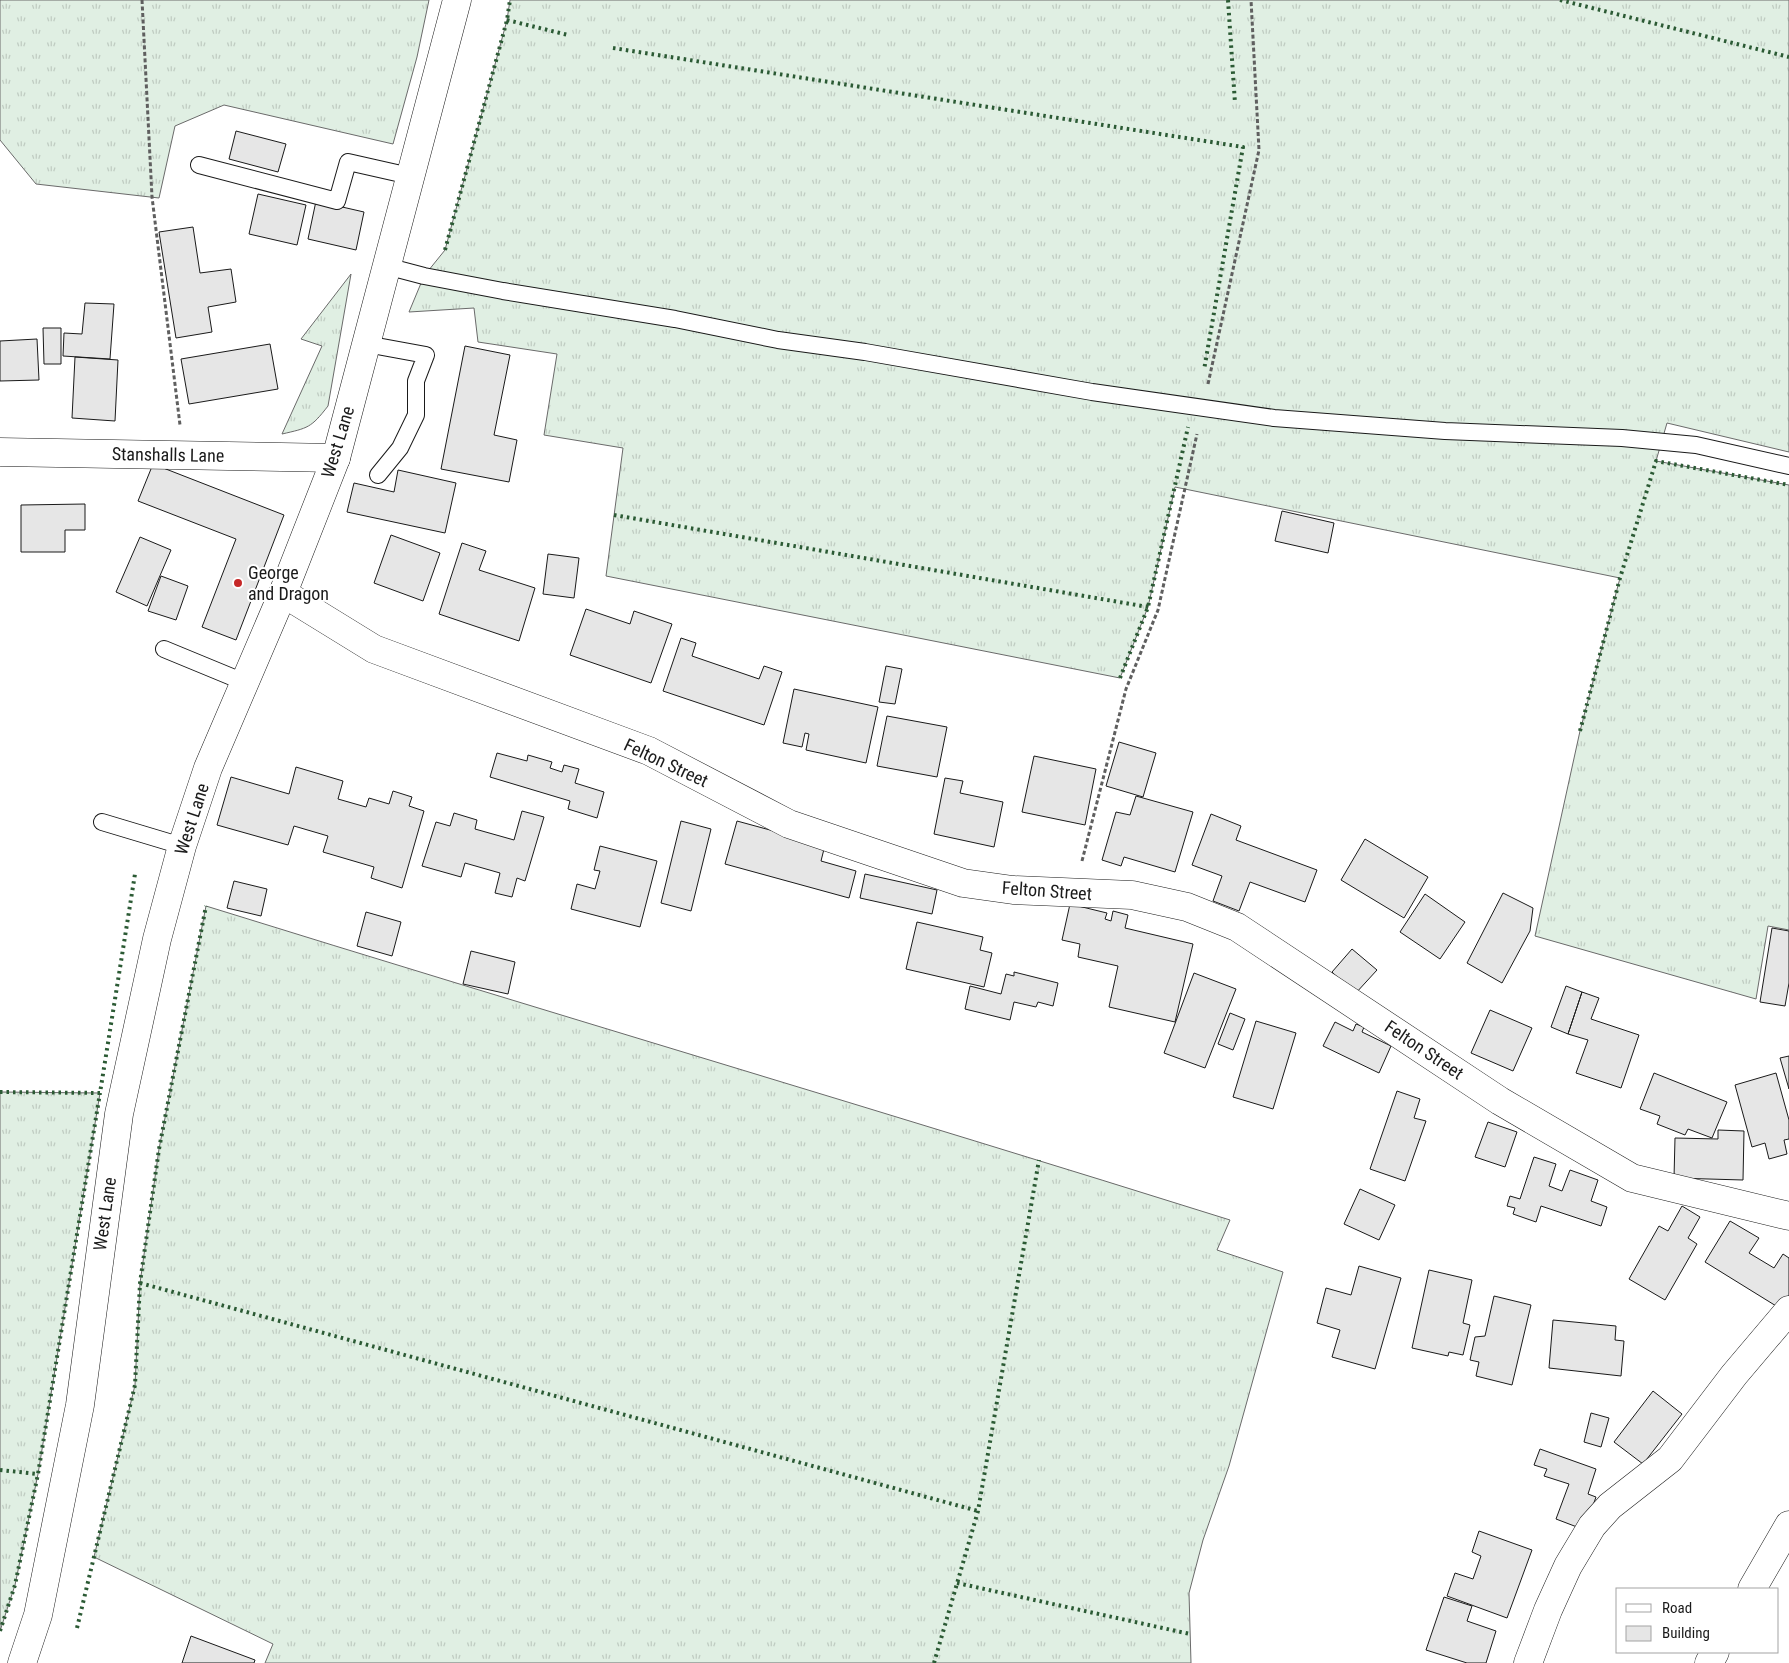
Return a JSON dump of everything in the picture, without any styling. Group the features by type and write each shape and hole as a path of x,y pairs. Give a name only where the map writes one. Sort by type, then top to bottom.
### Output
{"street":[{"name":"West Lane","path":"22,1663 38,1615 80,1406 119,1114 157,939 182,846 208,768 283,593 336,458 457,0"},
{"name":"Stanshalls Lane","path":"0,452 336,458"},
{"name":"Felton Street","path":"283,593 374,648 649,751 789,824 963,883 1013,890 1132,895 1187,907 1237,927 1500,1101 1632,1178 1786,1220"},
{"path":"1528,1663 1548,1610 1568,1566 1592,1526 1610,1506 1670,1459 1734,1375 1789,1310"},
{"path":"1753,1588 1789,1526"}],"lane":[{"path":"199,165 337,201 348,162 410,176"},
{"path":"386,266 424,276 503,291 666,318 778,340 865,352 1092,392 1274,418 1444,431 1622,438 1687,444 1789,466"},
{"path":"366,344 426,355 416,381 416,415 400,448 378,475"},
{"path":"164,649 244,682"},
{"path":"102,822 182,846"}],"path":[{"path":"142,0 152,197 184,456"},
{"path":"1074,893 1126,689 1158,610 1259,150 1251,0"}],"green space":[{"path":"0,0 429,0 417,57 393,144 224,105 175,126 159,198 36,184 0,140"},
{"path":"510,0 1789,0 1789,452 1667,423 1656,461 1789,485 1789,930 1768,926 1756,999 1535,936 1580,731 1620,578 1175,487 1148,607 1120,678 606,576 623,448 544,435 557,354 478,342 474,308 409,312 424,276 445,250 507,20"},
{"path":"351,274 328,406 313,423 298,430 282,434 322,346 301,339"},
{"path":"206,906 1230,1220 1217,1250 1283,1272 1229,1466 1203,1540 1189,1593 1191,1663 265,1663 273,1644 94,1557 135,1385 140,1283 159,1149"},
{"path":"0,1092 100,1093 38,1474 15,1585 0,1631"}],"building":[{"path":"236,131 286,144 278,172 229,159"},
{"path":"258,194 306,205 297,245 249,234"},
{"path":"316,201 364,212 356,250 308,239"},
{"path":"193,227 200,273 231,269 236,302 208,307 212,332 176,338 159,232"},
{"path":"85,303 114,304 110,359 63,356 64,333 82,334"},
{"path":"43,328 61,328 61,364 44,364"},
{"path":"37,339 39,380 0,381 0,341"},
{"path":"270,344 278,389 189,404 181,359"},
{"path":"465,346 510,355 494,435 517,440 509,482 441,469"},
{"path":"75,357 118,360 115,421 72,418"},
{"name":"George and Dragon","path":"153,464 284,515 236,640 202,627 236,539 138,501"},
{"path":"398,470 456,483 445,533 347,512 354,483 394,492"},
{"path":"85,504 85,530 65,530 65,552 21,552 21,505"},
{"path":"1282,511 1334,523 1328,553 1275,541"},
{"path":"391,535 440,553 423,601 374,583"},
{"path":"140,537 171,550 147,606 116,592"},
{"path":"462,543 486,551 479,570 535,588 519,641 439,614"},
{"path":"548,554 579,558 574,598 543,594"},
{"path":"161,576 188,586 176,620 148,611"},
{"path":"586,609 630,624 634,611 672,624 651,683 570,655"},
{"path":"681,638 696,643 692,656 759,679 764,666 782,672 764,725 663,691"},
{"path":"886,666 902,669 895,704 879,702"},
{"path":"794,689 878,707 866,763 806,750 809,734 805,733 802,747 783,743"},
{"path":"887,716 947,727 937,777 877,766"},
{"path":"1119,742 1156,753 1143,797 1106,786"},
{"path":"497,753 527,761 528,755 552,762 550,768 562,772 564,765 579,769 575,783 604,792 597,818 568,809 570,801 490,777"},
{"path":"1034,756 1096,769 1085,825 1022,812"},
{"path":"296,767 343,781 338,799 366,807 369,798 389,804 393,791 412,797 409,806 424,811 402,888 371,878 374,867 323,852 328,836 294,826 288,845 217,825 231,777 289,794"},
{"path":"945,778 963,781 960,793 1003,802 994,847 934,834"},
{"path":"1136,796 1193,812 1175,872 1124,857 1121,866 1102,860 1116,812 1130,815"},
{"path":"522,811 544,817 525,881 517,878 512,897 495,893 500,873 465,863 461,877 422,866 436,822 450,826 454,813 477,820 475,829 514,840"},
{"path":"1211,814 1241,826 1236,840 1317,870 1305,902 1250,882 1239,911 1213,901 1222,876 1192,865"},
{"path":"681,821 711,829 691,911 661,903"},
{"path":"737,821 825,845 821,861 856,871 849,898 725,864"},
{"path":"1365,839 1428,877 1404,918 1341,880"},
{"path":"600,846 657,861 640,927 571,909 577,884 595,889 600,871 594,870"},
{"path":"865,874 937,890 932,914 860,898"},
{"path":"234,881 267,889 261,916 227,908"},
{"path":"1503,893 1533,908 1530,931 1502,983 1467,963"},
{"path":"1425,894 1465,922 1440,959 1400,932"},
{"path":"1070,904 1107,913 1105,919 1111,921 1113,911 1128,915 1125,928 1193,944 1175,1022 1109,1007 1118,966 1078,957 1080,944 1062,940"},
{"path":"366,912 401,922 392,956 357,946"},
{"path":"917,922 983,937 980,950 992,953 984,987 906,969"},
{"path":"1772,928 1789,931 1789,983 1785,1006 1760,1002"},
{"path":"1352,949 1377,970 1355,994 1332,972"},
{"path":"471,951 515,962 508,994 463,984"},
{"path":"1014,972 1058,983 1053,1006 1038,1002 1036,1007 1014,1002 1010,1020 965,1009 970,986 1001,994 1006,974 1014,976"},
{"path":"1194,973 1236,989 1205,1068 1164,1053"},
{"path":"1566,986 1582,992 1568,1034 1551,1027"},
{"path":"1582,992 1599,998 1591,1019 1639,1035 1621,1088 1576,1073 1588,1040 1568,1034"},
{"path":"1490,1010 1532,1028 1513,1071 1471,1053"},
{"path":"1230,1013 1245,1019 1233,1050 1218,1044"},
{"path":"1256,1021 1296,1033 1273,1109 1233,1097"},
{"path":"1335,1022 1353,1031 1356,1024 1364,1027 1362,1032 1391,1046 1379,1073 1323,1046"},
{"path":"1789,1056 1789,1089 1780,1058"},
{"path":"1654,1073 1727,1102 1712,1138 1688,1129 1685,1135 1657,1124 1660,1116 1640,1109"},
{"path":"1776,1073 1789,1120 1789,1139 1784,1140 1787,1154 1769,1159 1765,1143 1752,1147 1735,1085"},
{"path":"1397,1091 1420,1099 1414,1118 1426,1121 1405,1181 1370,1169"},
{"path":"1488,1122 1517,1132 1505,1167 1475,1157"},
{"path":"1718,1130 1744,1131 1743,1180 1674,1178 1675,1138 1718,1139"},
{"path":"1534,1157 1556,1164 1549,1186 1562,1191 1570,1170 1598,1180 1591,1201 1607,1207 1601,1226 1541,1206 1536,1222 1513,1214 1515,1208 1507,1206 1510,1196 1520,1199"},
{"path":"1360,1189 1395,1205 1379,1240 1344,1224"},
{"path":"1682,1206 1700,1217 1688,1238 1697,1244 1665,1300 1629,1279 1659,1226 1668,1231"},
{"path":"1730,1221 1759,1238 1749,1253 1774,1268 1783,1254 1789,1258 1789,1297 1781,1309 1705,1262"},
{"path":"1359,1266 1401,1278 1375,1369 1332,1357 1340,1330 1317,1323 1326,1288 1351,1295"},
{"path":"1429,1270 1472,1280 1463,1323 1470,1325 1463,1355 1449,1352 1448,1356 1412,1348"},
{"path":"1494,1296 1531,1305 1512,1385 1476,1376 1479,1362 1470,1360 1475,1337 1485,1336"},
{"path":"1553,1320 1616,1326 1615,1340 1624,1341 1621,1376 1549,1368"},
{"path":"1653,1391 1682,1414 1643,1464 1614,1442"},
{"path":"1591,1413 1609,1418 1601,1447 1584,1442"},
{"path":"1540,1449 1596,1469 1588,1494 1596,1497 1587,1522 1580,1519 1577,1527 1556,1519 1569,1484 1544,1476 1547,1469 1534,1465"},
{"path":"1479,1531 1532,1550 1507,1618 1447,1596 1455,1573 1473,1579 1481,1556 1472,1552"},
{"path":"1444,1597 1472,1606 1467,1621 1496,1631 1486,1663 1467,1663 1426,1650"},
{"path":"191,1636 255,1660 254,1663 182,1663"}],"hedge":[{"path":"445,250 507,20 510,0"},
{"path":"1228,0 1235,103"},
{"path":"1560,0 1789,57"},
{"path":"507,20 568,35"},
{"path":"613,48 1243,147 1204,370"},
{"path":"1120,678 1148,607 1188,427"},
{"path":"1580,731 1620,578 1656,461 1789,485"},
{"path":"614,515 1148,607"},
{"path":"0,1092 100,1093 135,874"},
{"path":"77,1628 135,1385 140,1283 159,1149 206,906"},
{"path":"0,1631 15,1585 38,1474 100,1093"},
{"path":"934,1663 978,1511 1039,1160"},
{"path":"140,1283 978,1511"},
{"path":"0,1470 38,1474"},
{"path":"957,1583 1190,1634"}],"place":[{"name":"George and Dragon","path":"238,583"}]}
